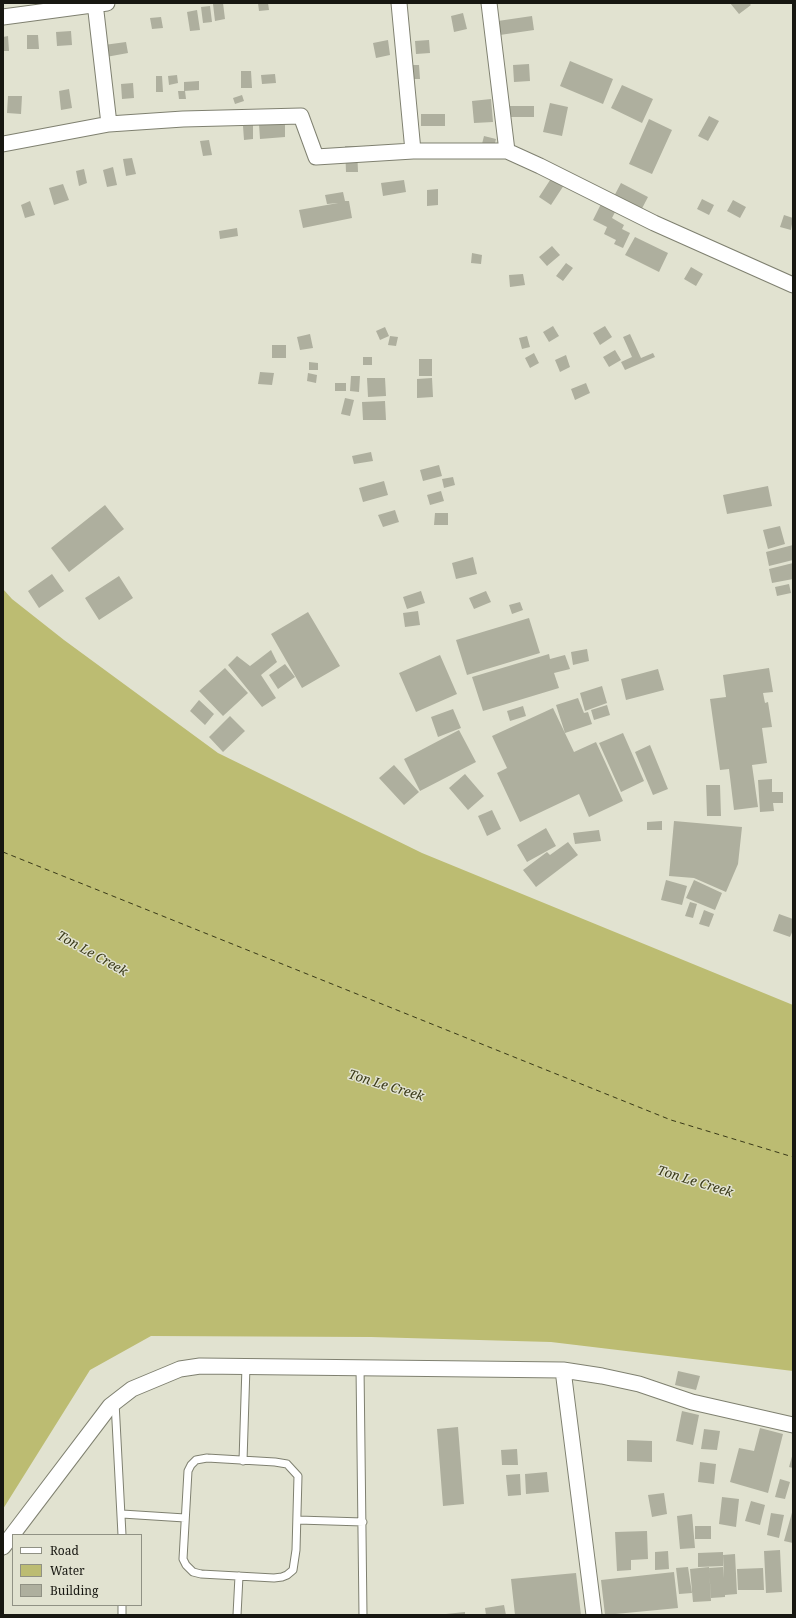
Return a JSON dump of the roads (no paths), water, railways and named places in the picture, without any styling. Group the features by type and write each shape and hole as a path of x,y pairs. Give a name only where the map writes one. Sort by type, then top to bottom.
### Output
{"street":[{"path":"3,17 99,3 109,124"},
{"path":"399,3 413,151"},
{"path":"488,3 507,151"},
{"path":"3,144 109,124 183,119 301,116 316,157 413,151 507,151 654,223 793,285"},
{"path":"13,1534 110,1406 132,1389 180,1369 200,1366 563,1370 639,1384 692,1402 793,1425"},
{"path":"563,1370 594,1615"},
{"path":"3,1547 12,1535"}],"lane":[{"path":"243,1461 246,1366"},
{"path":"360,1367 363,1615"},
{"path":"115,1402 122,1534"},
{"path":"207,1458 275,1462 287,1464 298,1476 296,1550 292,1570 282,1577 201,1574 192,1572 183,1559 185,1518 188,1471 196,1460 207,1458"},
{"path":"122,1514 185,1518"},
{"path":"298,1520 363,1522"},
{"path":"237,1615 239,1576"}],"water":[{"name":"Ton Le Creek","path":"3,589 12,599 64,640 218,753 422,853 793,1005 793,1371 551,1342 371,1337 151,1336 90,1370 3,1509"}]}
